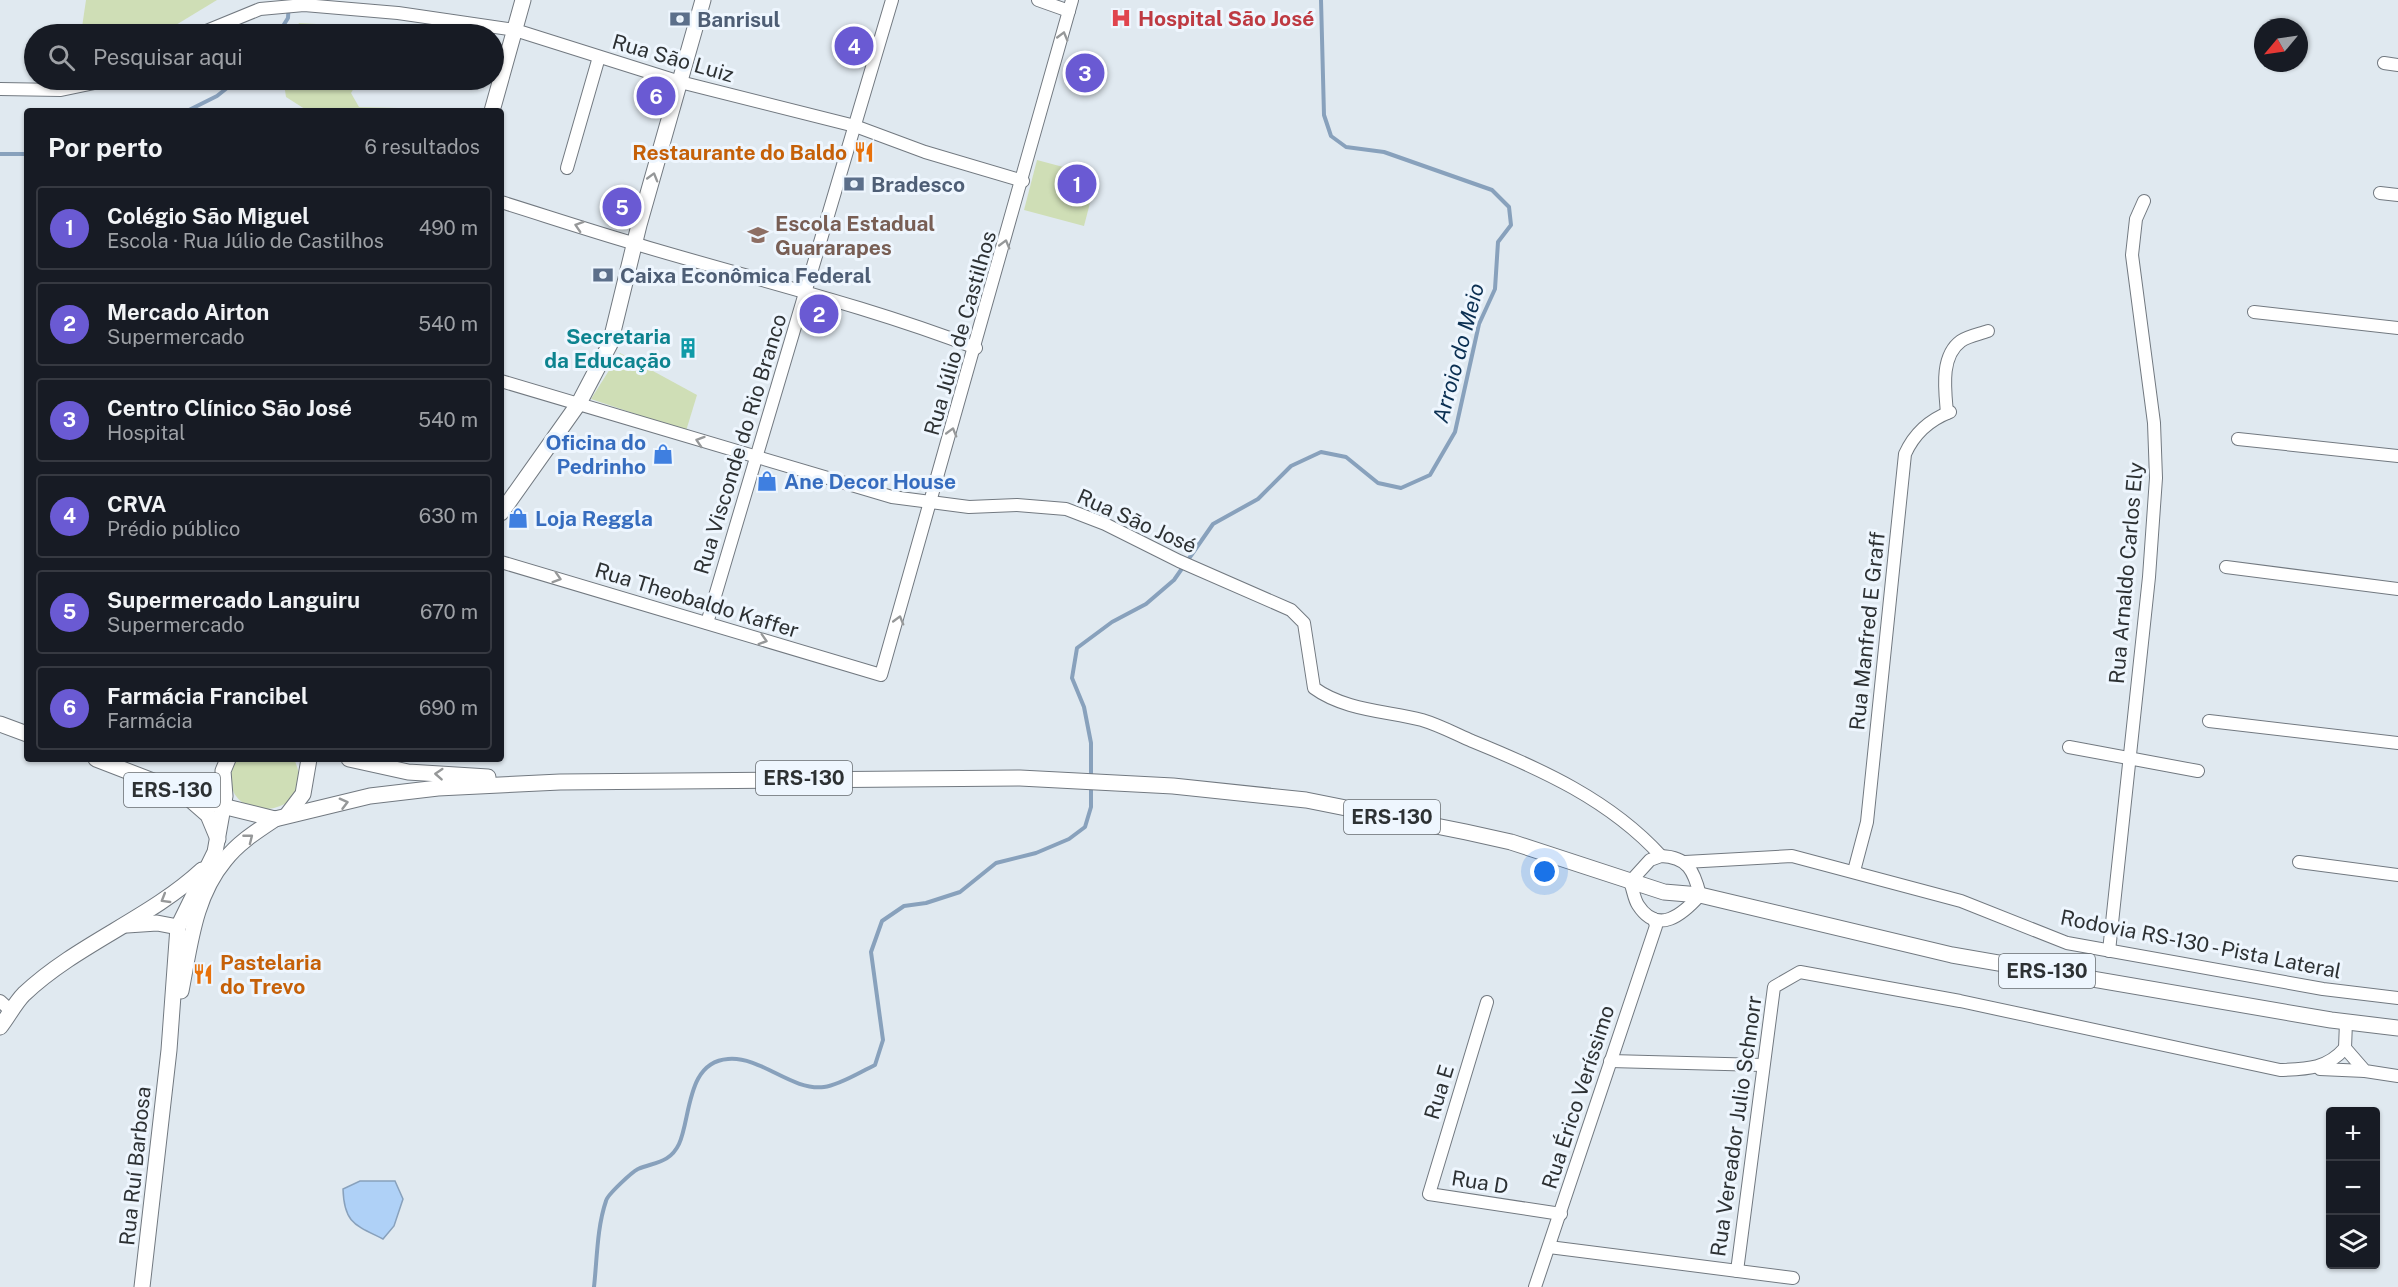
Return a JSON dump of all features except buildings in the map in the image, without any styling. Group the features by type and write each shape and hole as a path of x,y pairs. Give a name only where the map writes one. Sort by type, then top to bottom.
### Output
{"main road":[{"path":"504,67 523,0"},
{"path":"504,509 579,403 610,344 634,244 703,0"},
{"path":"493,108 498,90"},
{"path":"0,716 24,723"},
{"path":"0,724 24,733"},
{"name":"ERS-130","path":"103,762 176,792 197,796 222,807 250,814 281,817 370,796 438,788 560,782 1049,778 1146,784 1306,800 1511,842 1664,892 1700,895 1952,955 2346,1022 2398,1028"},
{"path":"301,762 306,784"},
{"path":"0,1027 6,1006 119,927 212,871 246,840 281,817 303,794 309,762"},
{"name":"ERS-130","path":"365,762 408,772 560,782"},
{"name":"ERS-130","path":"222,807 225,796 226,765"},
{"name":"ERS-130","path":"226,765 239,801 250,814"},
{"path":"176,792 208,815 218,840"},
{"path":"119,927 140,922 178,927 188,920 212,871 222,807"},
{"name":"Rua Ruí Barbosa","path":"169,1050 191,931 212,871"},
{"name":"Rua Ruí Barbosa","path":"142,1287 169,1050 178,927"}],"street":[{"name":"Rua Visconde do Rio Branco","path":"707,623 892,0"},
{"path":"1038,0 1071,5"},
{"name":"Rua São Luiz","path":"223,24 260,9 304,5 470,24"},
{"name":"Rua Júlio de Castilhos","path":"881,675 976,348 1071,5"},
{"name":"Rua São Luiz","path":"504,29 680,82 855,126 925,152 1023,181"},
{"path":"567,168 599,57"},
{"path":"2384,63 2398,65"},
{"path":"0,89 24,89"},
{"path":"2380,193 2398,195"},
{"name":"Rua Arnaldo Carlos Ely","path":"2109,951 2128,759 2150,577 2156,478 2154,423 2132,255 2136,219 2144,201"},
{"path":"504,203 634,244 806,292 934,332 976,348"},
{"path":"2254,312 2398,328"},
{"name":"Rua Manfred E Graff","path":"1854,871 1867,822 1905,454 1927,424 1949,413 1945,379 1953,350 1962,340 1988,331"},
{"name":"Rua São José","path":"504,382 756,459 892,497 931,504 942,502 969,507 1017,505 1066,509 1105,524 1179,561 1291,610 1304,623 1314,688 1330,699 1424,721 1512,756 1568,784 1611,812 1639,832 1661,856"},
{"path":"2238,440 2398,456"},
{"name":"Rua Theobaldo Kaffer","path":"504,562 881,675"},
{"path":"2226,567 2398,589"},
{"path":"2209,722 2398,743"},
{"path":"2069,747 2198,771"},
{"name":"Rodovia RS-130 - Pista Lateral","path":"1661,856 1674,856 1685,862 1792,855 1960,900 2067,943 2323,988 2398,998"},
{"path":"1661,856 1650,860 1630,882 1638,906 1654,919 1670,920 1677,917 1684,913 1700,895 1693,871 1685,862"},
{"path":"2299,862 2398,875"},
{"name":"Rua Érico Veríssimo","path":"1535,1287 1656,926 1654,919"},
{"name":"Rua Vereador Julio Schnorr","path":"1737,1271 1774,987 1800,972 1960,1001 2280,1070 2316,1068"},
{"name":"Rua E","path":"1429,1194 1487,1002"},
{"path":"2316,1068 2335,1060 2345,1048 2346,1022"},
{"path":"2345,1048 2366,1071"},
{"path":"1610,1061 1763,1065"},
{"path":"2316,1068 2366,1071 2398,1076"},
{"name":"Rua D","path":"1429,1194 1561,1214"},
{"path":"1549,1247 1793,1278"}],"green space":[{"path":"86,0 217,0 177,24 82,24"},
{"path":"285,90 353,90 351,93 359,107 399,108 303,108 286,97"},
{"path":"1037,160 1097,176 1084,226 1024,210"},
{"path":"620,353 697,395 686,431 591,399"},
{"path":"234,762 295,762 299,780 294,796 282,805 266,809 250,806 237,797 231,781"}],"water":[{"path":"360,1181 395,1181 403,1199 394,1226 383,1239 353,1222 346,1209 343,1189"}],"waterway":[{"path":"284,24 288,18 289,0"},
{"name":"Arroio do Meio","path":"1091,777 1091,743 1084,707 1072,678 1077,648 1112,622 1146,604 1174,580 1213,524 1258,499 1291,466 1321,452 1346,457 1378,483 1401,488 1430,475 1455,432 1479,324 1495,289 1498,242 1511,225 1509,207 1492,190 1384,152 1346,147 1331,136 1324,115 1321,0"},
{"path":"193,108 224,90"},
{"path":"0,154 24,154"},
{"name":"Arroio do Meio","path":"594,1287 599,1233 607,1198 635,1171 667,1158 675,1150 683,1133 692,1093 704,1070 714,1062 728,1059 740,1060 800,1084 824,1087 843,1081 875,1065 883,1040 871,952 882,921 904,906 926,903 960,892 996,863 1036,853 1069,839 1085,827 1091,807 1091,784"}],"place":[{"name":"Hospital São José","path":"1121,18"},
{"name":"Banrisul","path":"680,19"},
{"name":"CRVA","path":"854,46"},
{"name":"Centro Clínico São José","path":"1085,73"},
{"name":"Farmácia Francibel","path":"656,96"},
{"name":"Restaurante do Baldo","path":"864,152"},
{"name":"Bradesco","path":"854,184"},
{"name":"Colégio São Miguel","path":"1077,184"},
{"name":"Supermercado Languiru","path":"622,207"},
{"name":"Escola Estadual Guararapes","path":"758,235"},
{"name":"Caixa Econômica Federal","path":"603,275"},
{"name":"Mercado Airton","path":"819,314"},
{"name":"Secretaria da Educação","path":"688,348"},
{"name":"Oficina do Pedrinho","path":"663,454"},
{"name":"Ane Decor House","path":"767,481"},
{"name":"Loja Reggla","path":"518,518"},
{"name":"Pastelaria do Trevo","path":"203,974"}]}
